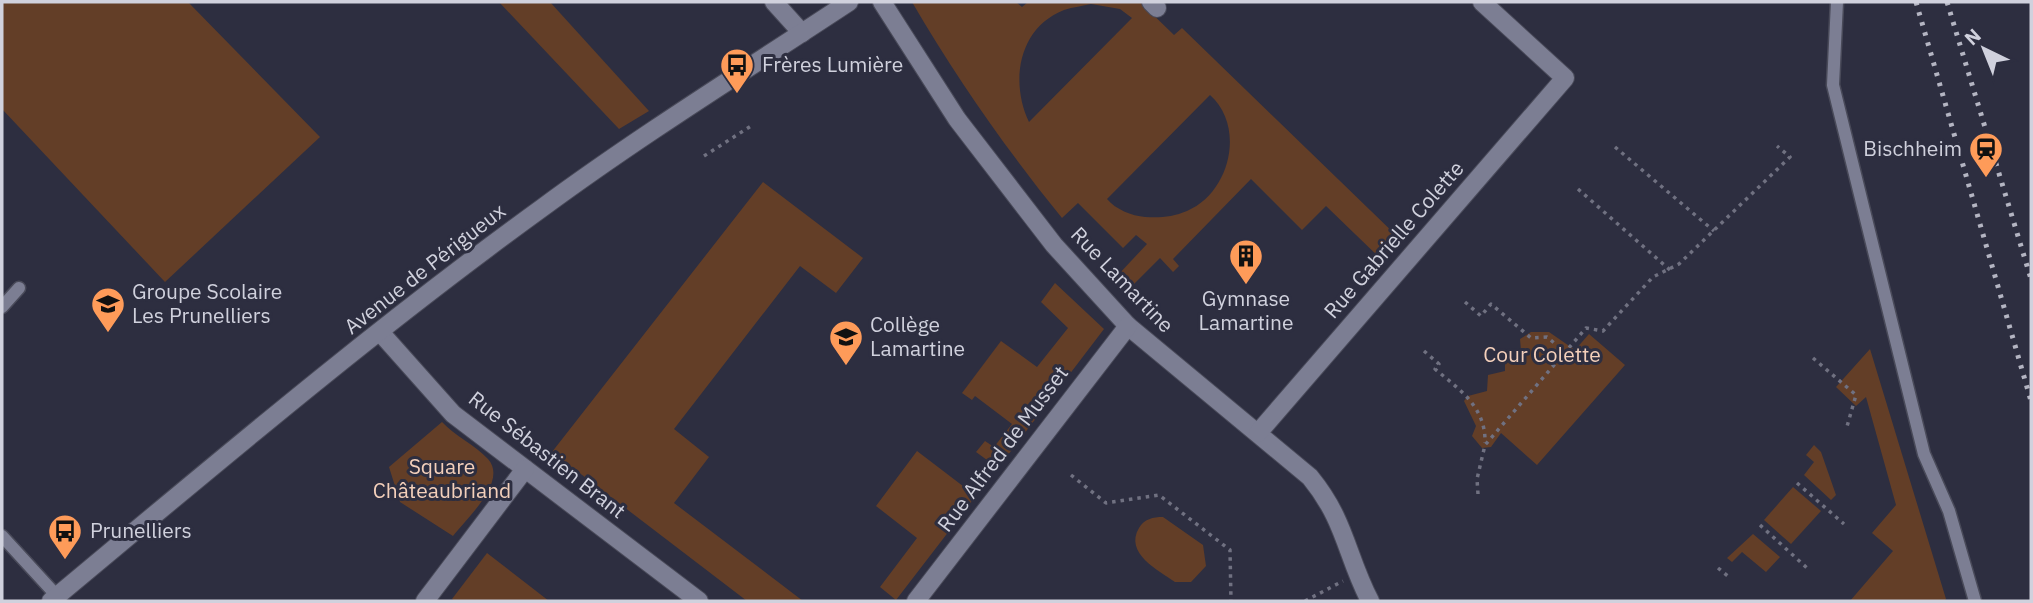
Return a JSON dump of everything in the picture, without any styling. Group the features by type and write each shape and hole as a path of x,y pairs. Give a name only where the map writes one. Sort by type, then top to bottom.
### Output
{"street":[{"path":"774,2 802,33"},
{"name":"Avenue de Périgueux","path":"54,598 380,332 601,165 849,2"},
{"name":"Rue Lamartine","path":"882,2 959,122 1055,245 1128,326 1310,477 1327,497 1340,521 1370,601"},
{"name":"Rue Gabrielle Colette","path":"1258,433 1565,78 1482,2"},
{"name":"Rue Alfred de Musset","path":"916,601 1128,326"},
{"name":"Rue Sébastien Brant","path":"380,332 453,414 699,601"},
{"path":"425,601 525,469"}],"lane":[{"path":"1837,2 1833,85 1924,454 1950,511 1975,601"},
{"path":"2,307 19,288"},
{"path":"2,536 54,598"}],"path":[{"path":"704,156 751,126"},
{"path":"1485,445 1586,328 1603,331 1653,277 1670,270 1790,158 1777,146"},
{"path":"1615,147 1714,231"},
{"path":"1578,189 1670,270"},
{"path":"1465,302 1481,316 1491,304 1531,338 1546,337 1565,352"},
{"path":"1424,351 1439,364 1435,369 1473,402 1486,426 1485,445 1476,479 1478,494"},
{"path":"1813,358 1856,395 1846,429"},
{"path":"1070,475 1106,503 1159,495 1210,534 1230,550 1231,601"},
{"path":"1797,483 1844,524"},
{"path":"1760,526 1807,568"},
{"path":"1718,568 1729,577"},
{"path":"1305,601 1359,574"}],"green space":[{"path":"2,2 188,2 320,137 165,282 2,109"},
{"path":"499,2 550,2 649,111 619,129"},
{"path":"912,2 1016,2 1022,7 1028,2 1140,2 1174,35 1182,28 1402,241 1384,262 1326,206 1302,230 1251,179 1173,259 1179,266 1173,272 1160,258 1130,288 1117,276 1147,244 1136,235 1123,248 1078,203 1062,218 983,113","holes":["1091,4 1120,9 1132,18 1029,122 1020,90 1022,58 1028,43 1036,29 1049,18 1064,10","1210,95 1221,108 1228,124 1230,141 1223,175 1214,190 1202,202 1187,211 1166,217 1135,215 1110,203 1107,199"]},
{"path":"763,182 863,258 836,293 800,266 674,429 709,457 674,503 803,601 747,601 552,452"},
{"path":"1055,283 1104,329 998,468 976,452 985,441 994,447 1012,424 975,396 972,400 962,393 1001,341 1037,367 1068,328 1041,302"},
{"name":"Cour Colette","path":"1531,332 1549,332 1575,350 1589,334 1625,365 1537,465 1501,433 1491,447 1482,448 1472,436 1476,426 1464,401 1468,396 1487,391 1488,375 1505,371 1505,355 1521,351 1520,339"},
{"path":"1870,349 1946,599 1944,601 1850,601 1893,551 1872,533 1896,505 1866,397 1856,406 1836,387"},
{"name":"Square Châteaubriand","path":"442,422 483,454 493,468 493,478 483,499 453,536 400,502 389,467"},
{"path":"1814,445 1821,452 1836,495 1831,500 1804,475 1814,462 1806,455"},
{"path":"917,451 976,496 896,600 880,587 917,538 876,506"},
{"path":"1793,487 1821,511 1791,544 1764,520"},
{"path":"1163,517 1203,545 1206,566 1191,582 1175,582 1139,553 1136,537 1143,522"},
{"path":"1753,534 1780,557 1766,572 1742,552 1732,562 1727,558"},
{"path":"487,553 549,601 452,599"}],"railway":[{"path":"1916,2 2031,401"},
{"path":"1947,2 2031,279"}],"place":[{"name":"Frères Lumière","path":"737,95"},
{"name":"Bischheim","path":"1986,179"},
{"name":"Gymnase Lamartine","path":"1246,286"},
{"name":"Groupe Scolaire Les Prunelliers","path":"108,334"},
{"name":"Collège Lamartine","path":"846,367"},
{"name":"Prunelliers","path":"65,561"}]}
